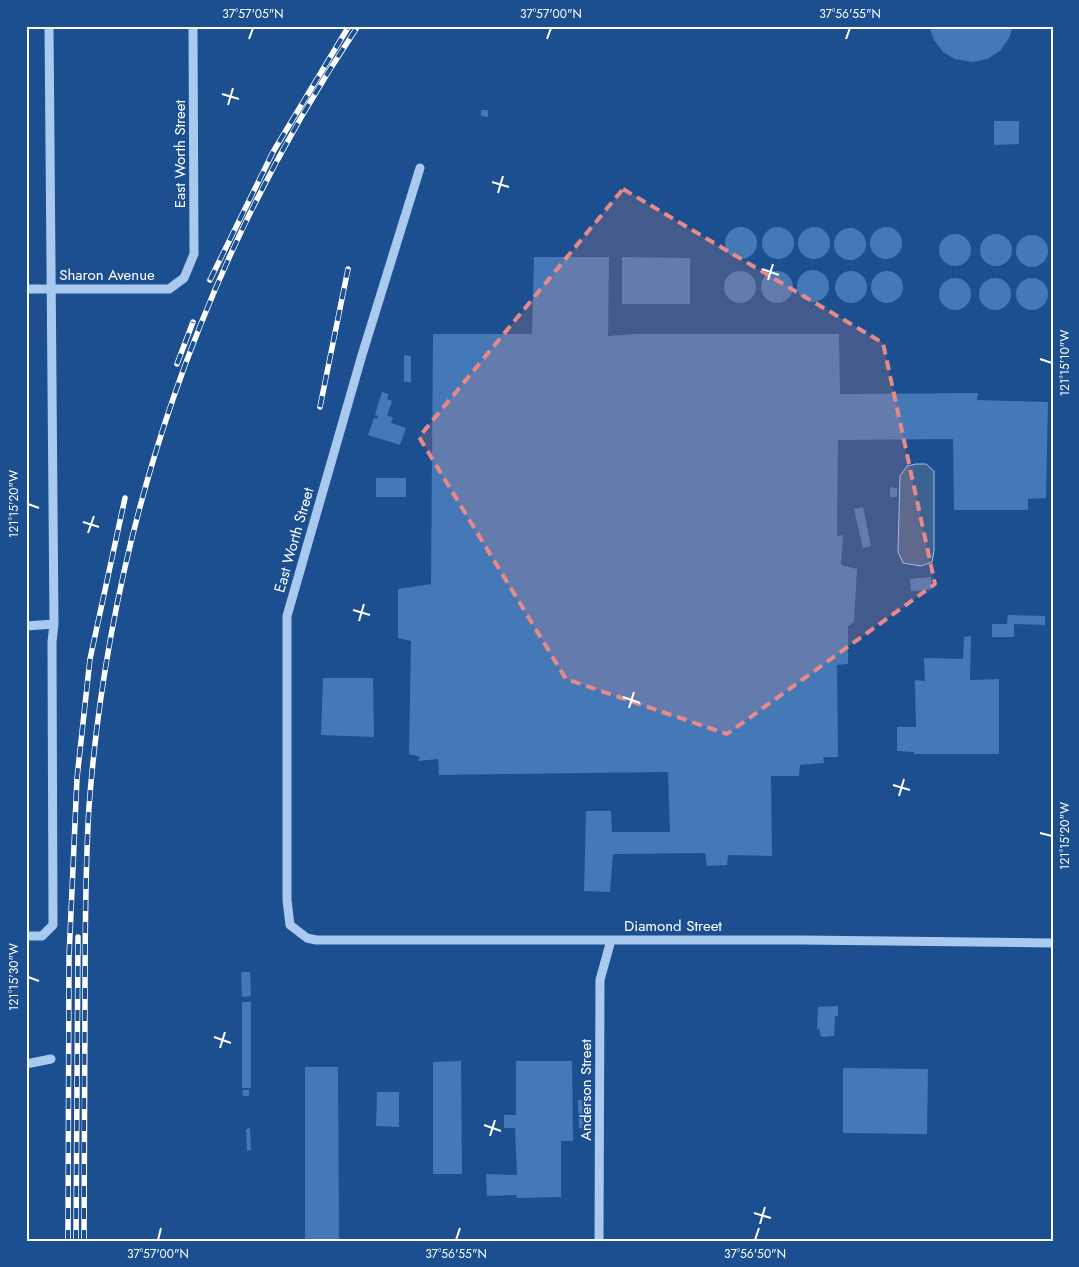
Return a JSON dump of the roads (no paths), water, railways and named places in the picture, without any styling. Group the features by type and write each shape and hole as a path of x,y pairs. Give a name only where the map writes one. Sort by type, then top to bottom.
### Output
{"street":[{"path":"26,936 42,936 53,925 52,642 54,624 49,26"},
{"name":"East Worth Street","path":"184,278 194,254 192,26"},
{"name":"East Worth Street","path":"296,931 290,925 287,900 287,616 420,168"},
{"name":"Sharon Avenue","path":"26,289 169,288 184,278"},
{"path":"26,626 54,624"},
{"name":"Diamond Street","path":"296,931 307,938 316,940 803,940 1053,943"},
{"name":"Anderson Street","path":"599,1241 600,980 611,940"},
{"path":"26,1064 51,1059"}],"water":[{"path":"926,464 934,471 934,551 932,562 921,566 903,563 898,552 900,476 907,466"}],"railway":[{"path":"210,280 273,152 349,26"},
{"path":"84,1241 85,931 89,807 100,703 118,600 142,499 173,399 210,302 253,207 303,115 358,26"},
{"path":"320,407 348,269"},
{"path":"177,364 193,322"},
{"path":"68,1241 69,957 77,778 90,659 125,498"},
{"path":"76,1241 78,937"}]}
